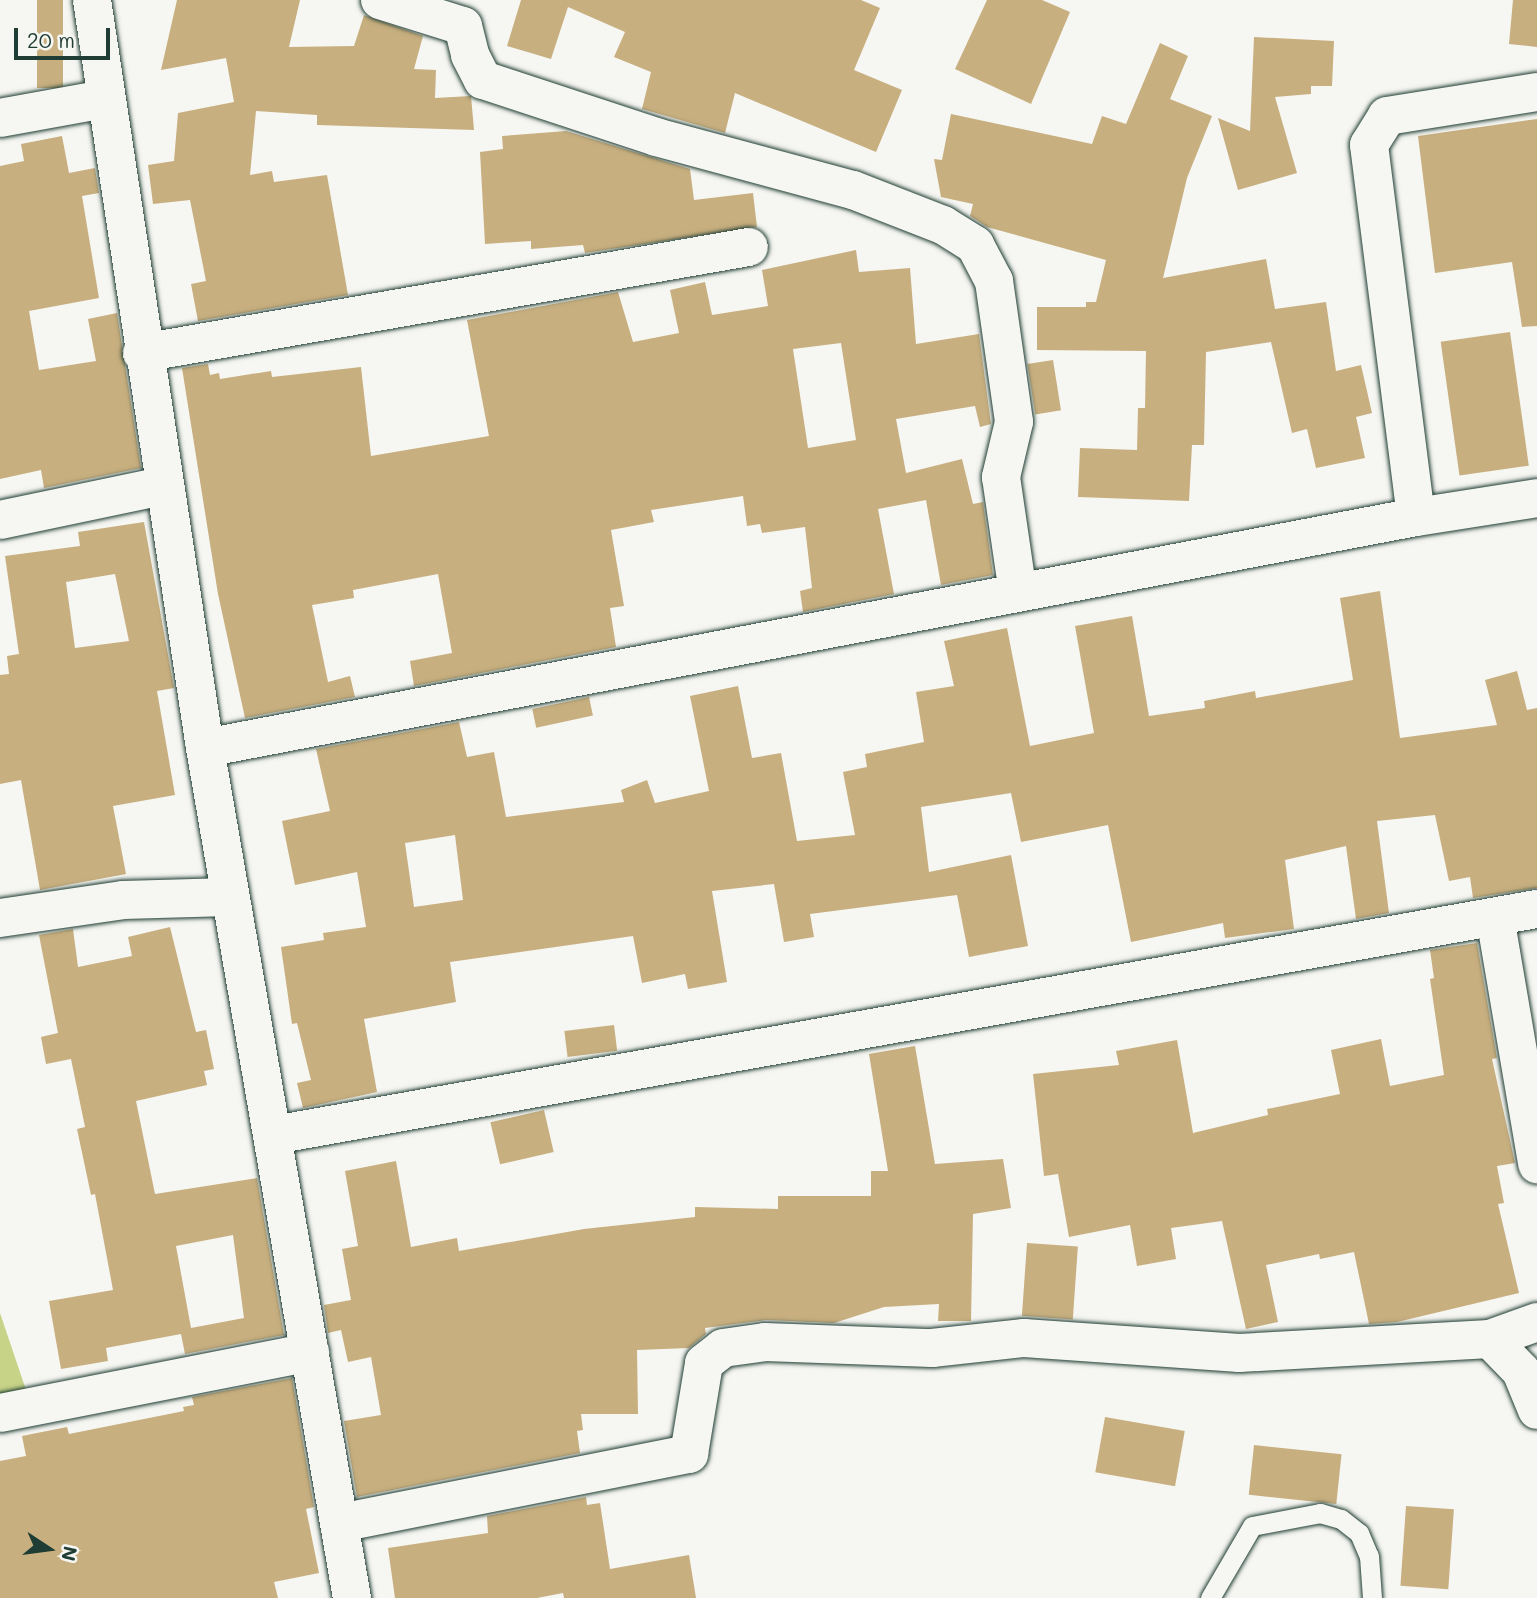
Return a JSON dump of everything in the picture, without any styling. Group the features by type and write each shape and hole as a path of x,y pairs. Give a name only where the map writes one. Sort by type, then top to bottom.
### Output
{"street":[{"path":"92,0 142,354 257,1073 274,1135 352,1598"},
{"path":"380,0 467,13 470,55 483,80 656,137 853,190 943,225 975,245 994,281 1014,422 1001,477 1018,593"},
{"path":"1416,517 1369,145 1387,116 1537,92"},
{"path":"0,118 105,99"},
{"path":"142,354 749,247"},
{"path":"0,520 163,486"},
{"path":"205,748 1416,517 1537,498"},
{"path":"0,918 124,900 229,897"},
{"path":"274,1135 1537,909"},
{"path":"1495,917 1537,1164"},
{"path":"340,1523 690,1454 705,1363 723,1348 765,1342 932,1348 1024,1338 1239,1353 1490,1339 1537,1322"},
{"path":"1490,1339 1521,1371 1537,1410"},
{"path":"0,1413 310,1352"}],"lane":[{"path":"1210,1598 1252,1527 1320,1513 1341,1519 1359,1533 1369,1556 1372,1598"}],"green space":[{"path":"0,1313 27,1393 0,1401"}],"building":[{"path":"37,0 63,0 63,88 37,88"},
{"path":"177,0 300,0 289,47 354,46 364,15 423,36 414,69 436,70 435,98 471,96 474,130 317,125 317,115 256,111 250,175 272,171 274,182 327,175 348,295 198,321 191,284 206,281 190,200 153,204 148,165 174,161 178,113 234,102 226,58 161,70"},
{"path":"521,0 861,0 880,8 854,70 902,90 876,152 735,93 725,133 642,109 651,72 614,57 625,32 568,7 551,59 507,46"},
{"path":"987,0 1042,0 1070,12 1031,104 955,69"},
{"path":"1513,0 1537,0 1537,47 1509,44"},
{"path":"1254,37 1334,41 1332,86 1311,86 1311,94 1275,97 1297,173 1238,190 1218,118 1250,131"},
{"path":"1160,43 1188,56 1170,99 1212,116 1187,178 1163,278 1266,259 1275,309 1326,302 1336,371 1361,365 1372,413 1356,417 1365,458 1316,468 1307,429 1292,433 1271,342 1206,352 1204,445 1192,445 1189,501 1078,497 1080,448 1137,450 1138,408 1145,408 1146,351 1037,350 1037,307 1086,307 1086,302 1096,302 1106,260 987,227 970,216 973,204 941,197 934,159 942,160 951,114 1092,144 1102,116 1126,124"},
{"path":"1537,119 1537,326 1522,327 1512,262 1435,273 1418,136"},
{"path":"566,131 690,169 694,200 753,193 757,227 585,253 583,245 531,249 531,241 485,244 480,152 503,149 502,136"},
{"path":"62,136 69,173 95,168 99,193 82,196 99,298 29,311 39,370 96,361 88,319 117,313 141,468 44,488 41,470 0,479 0,166 24,161 21,144"},
{"path":"856,250 859,272 910,268 916,344 979,334 991,424 980,427 975,406 896,419 906,473 962,459 973,504 983,502 993,575 941,585 926,500 878,509 894,594 803,612 800,591 812,588 805,527 762,533 760,524 747,526 743,496 651,510 654,522 611,530 624,606 610,608 616,647 414,686 410,661 452,653 438,574 353,590 354,598 312,605 328,682 350,676 355,697 245,718 218,594 182,368 208,364 210,375 219,373 220,379 271,371 272,377 361,367 371,456 489,436 467,320 618,292 633,342 679,333 670,290 705,282 712,315 768,306 762,270","holes":["841,343 856,440 808,448 793,349"]},
{"path":"1510,332 1529,466 1459,475 1441,342"},
{"path":"1053,360 1061,410 1035,414 1027,364"},
{"path":"144,522 174,688 157,691 175,795 113,806 126,874 40,890 21,780 0,784 0,675 9,674 7,656 19,654 5,556 80,546 78,532","holes":["115,574 129,641 75,648 66,582"]},
{"path":"1380,591 1400,738 1497,725 1485,680 1517,671 1527,710 1537,708 1537,888 1473,898 1470,877 1449,881 1435,815 1377,821 1389,913 1356,919 1346,846 1285,860 1294,929 1225,938 1223,923 1131,942 1108,825 1021,842 1011,793 921,807 929,872 1011,855 1028,946 969,957 957,895 810,914 814,937 784,942 774,884 712,891 727,982 688,989 685,974 642,983 633,936 450,962 456,1002 364,1019 377,1092 303,1108 297,1083 311,1080 297,1023 292,1024 281,947 324,940 323,933 366,927 357,872 295,885 282,821 330,811 316,749 459,722 467,757 494,752 506,817 624,802 621,790 647,780 655,803 709,791 690,696 738,686 752,758 781,753 797,841 855,835 843,772 867,767 865,754 924,742 916,692 954,686 944,641 1007,628 1030,746 1094,733 1075,626 1132,616 1149,716 1205,708 1204,701 1255,691 1256,698 1353,680 1340,598","holes":["455,835 463,900 414,907 405,843"]},
{"path":"589,697 593,716 536,728 532,709"},
{"path":"170,927 196,1032 206,1030 214,1069 204,1071 207,1085 136,1101 155,1194 257,1178 284,1335 185,1354 181,1334 106,1348 108,1361 61,1369 49,1301 113,1290 95,1194 91,1195 77,1129 85,1127 71,1059 46,1064 41,1037 58,1033 39,935 73,929 78,967 132,956 128,937","holes":["233,1235 244,1318 191,1328 176,1246"]},
{"path":"1477,943 1497,1058 1492,1059 1515,1163 1497,1166 1504,1203 1498,1204 1519,1293 1397,1322 1369,1324 1354,1252 1320,1259 1319,1254 1266,1265 1278,1322 1246,1329 1222,1221 1171,1228 1176,1259 1137,1266 1130,1225 1069,1237 1058,1174 1044,1176 1033,1074 1119,1065 1116,1051 1177,1040 1193,1133 1268,1115 1267,1109 1340,1094 1331,1050 1381,1039 1390,1086 1444,1075 1430,979 1434,978 1430,950"},
{"path":"614,1025 617,1051 568,1057 564,1031"},
{"path":"915,1046 935,1164 1003,1159 1011,1208 973,1214 971,1321 938,1321 939,1304 884,1307 834,1323 766,1320 705,1328 706,1334 689,1348 637,1350 638,1414 581,1414 583,1430 577,1431 580,1453 357,1497 344,1421 381,1415 371,1357 348,1362 341,1330 328,1333 324,1305 351,1300 342,1249 358,1246 345,1171 396,1161 411,1247 457,1238 459,1251 584,1229 695,1217 695,1207 778,1209 778,1196 871,1196 871,1171 888,1171 869,1054"},
{"path":"544,1110 554,1152 500,1164 490,1122"},
{"path":"1027,1243 1078,1247 1073,1319 1022,1316"},
{"path":"292,1378 314,1507 306,1509 319,1573 274,1582 278,1598 0,1598 0,1461 26,1456 22,1436 67,1427 69,1434 184,1411 183,1407 194,1405 192,1397"},
{"path":"1105,1417 1185,1431 1175,1486 1095,1472"},
{"path":"1254,1445 1342,1454 1336,1504 1249,1495"},
{"path":"586,1497 587,1505 600,1503 610,1569 689,1555 696,1598 564,1598 563,1593 537,1598 395,1598 388,1548 488,1533 487,1516"},
{"path":"1406,1506 1454,1509 1448,1589 1400,1586"}]}
